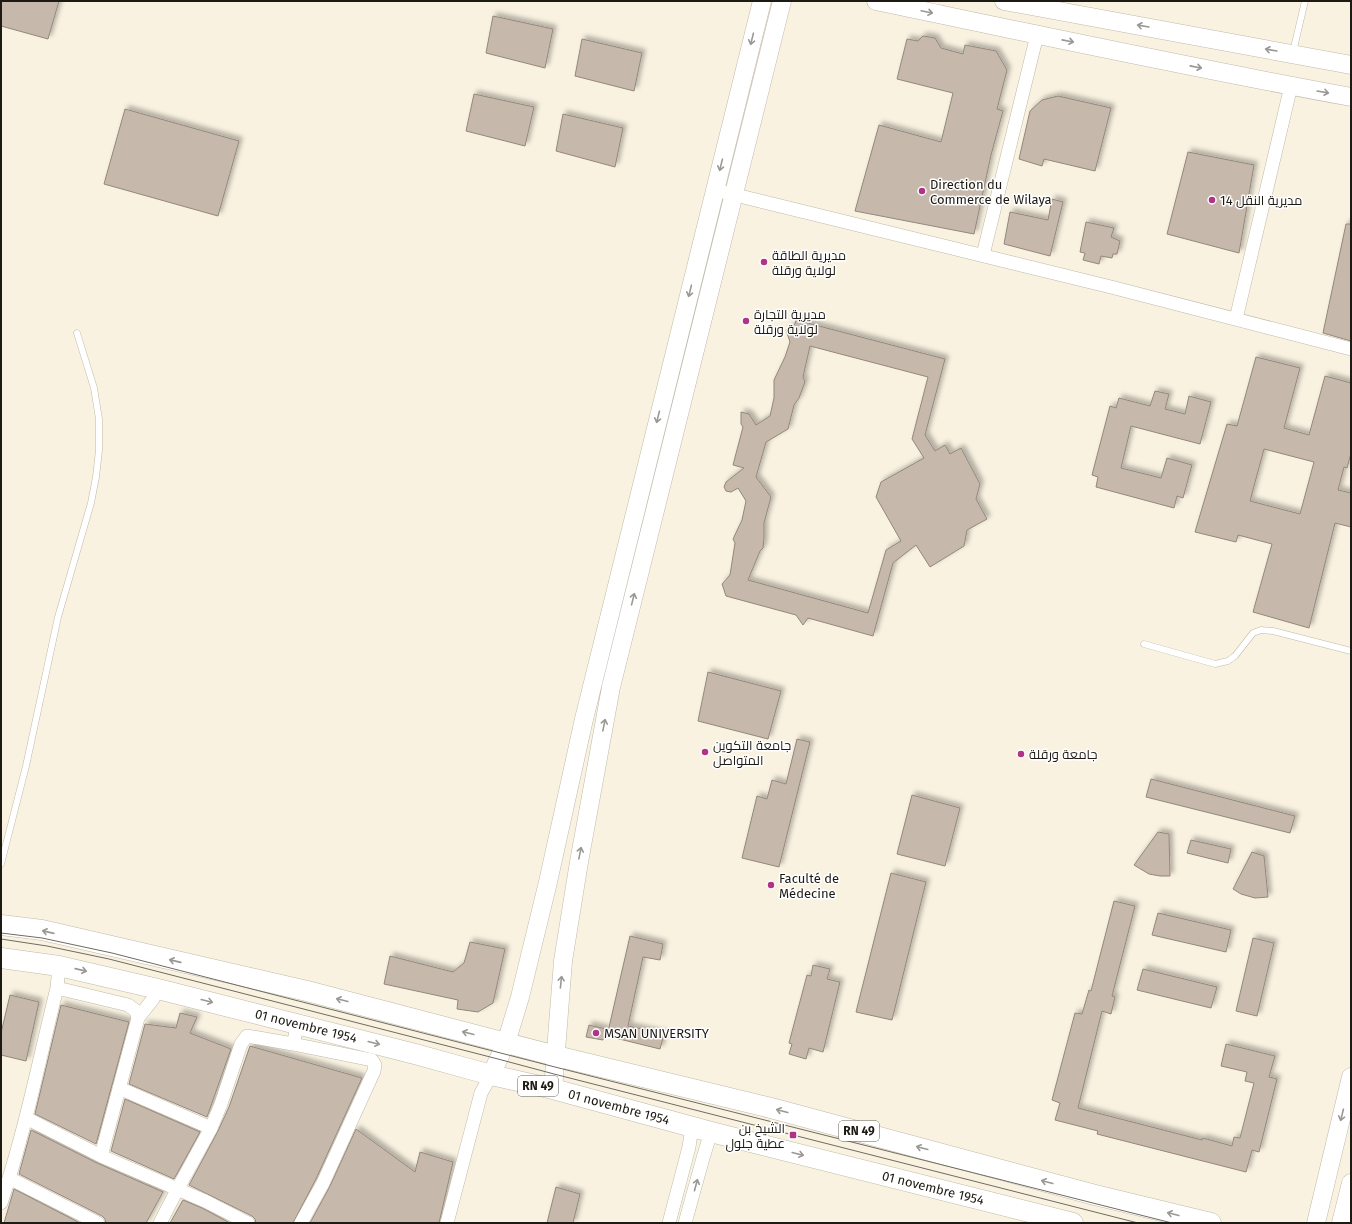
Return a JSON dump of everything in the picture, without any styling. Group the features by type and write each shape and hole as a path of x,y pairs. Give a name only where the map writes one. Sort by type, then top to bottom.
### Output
{"main road":[{"name":"RN 49","path":"1,925 42,930 307,991 556,1056 771,1108 1095,1195 1211,1223"},
{"name":"01 novembre 1954","path":"1,958 59,966 158,989 415,1054 711,1132 1073,1223"}],"street":[{"path":"447,1223 481,1094 506,1042 520,997 606,627 762,1"},
{"path":"876,1 1037,35 1351,97"},
{"path":"1004,1 1351,65"},
{"path":"553,1090 563,961 579,862 611,687 782,3"},
{"path":"983,255 1037,35"},
{"path":"1236,319 1291,86"},
{"path":"715,190 983,255 1351,349"},
{"path":"637,502 655,507"},
{"path":"606,627 625,632"},
{"path":"1,1202 9,1178 7,1164 26,1118 57,988 59,966"},
{"path":"57,988 128,1005 136,1011 138,1018"},
{"path":"101,1156 138,1018 158,989"},
{"path":"293,1044 298,1024"},
{"path":"160,1223 211,1128 221,1104 241,1044 247,1036 372,1060 375,1065 374,1071 323,1183 300,1223"},
{"path":"1316,1223 1351,1077"},
{"path":"119,1088 211,1128"},
{"path":"26,1118 101,1156 205,1201 248,1223"},
{"path":"669,1223 689,1147 692,1126"},
{"path":"685,1223 711,1132"},
{"path":"9,1178 98,1223"},
{"path":"1341,1223 1351,1183"}],"lane":[{"path":"1292,54 1305,1"},
{"path":"1,864 26,766 58,617 91,503 96,477 99,450 99,419 94,388 77,333"},
{"path":"1144,644 1215,664 1232,659 1253,633 1261,630 1273,631 1351,651"}],"building":[{"path":"1,1 59,1 48,39 1,26"},
{"path":"493,16 553,29 545,68 486,53"},
{"path":"923,36 935,38 941,48 963,54 965,45 996,51 1007,70 997,109 1003,111 991,155 974,234 855,211 879,125 941,142 953,93 897,79 907,39 918,41"},
{"path":"582,39 642,53 634,91 575,76"},
{"path":"474,94 534,107 525,146 466,131"},
{"path":"1058,96 1111,108 1095,171 1044,159 1042,166 1019,159 1030,111 1042,100"},
{"path":"125,109 239,141 218,216 104,184"},
{"path":"563,114 623,128 615,167 556,151"},
{"name":"مديرية النقل 14","path":"1188,152 1254,165 1239,253 1167,234"},
{"path":"1052,199 1063,202 1050,256 1004,244 1010,212 1048,220"},
{"path":"1086,222 1114,228 1111,237 1120,241 1117,254 1113,254 1112,258 1101,256 1099,264 1083,260 1085,253 1080,252"},
{"path":"1346,224 1351,224 1351,341 1323,333"},
{"path":"796,320 945,359 925,435 935,451 945,445 950,454 961,448 980,484 976,499 987,519 967,530 964,546 930,567 916,545 893,563 873,636 808,618 803,625 796,615 726,596 722,584 730,575 735,543 733,539 742,520 746,501 738,488 731,492 726,491 724,487 726,482 744,468 733,465 743,427 741,424 741,412 749,414 756,425 770,416 774,398 774,380 785,357 790,342 786,330 795,324","holes":["810,346 928,377 912,439 924,458 881,482 876,497 901,541 886,550 868,613 748,580 760,551 763,548 764,523 771,497 756,477 766,442 788,429 794,405 799,398 805,382 803,377"]},
{"path":"1256,357 1300,368 1284,428 1309,435 1325,376 1351,383 1351,453 1347,468 1344,467 1338,490 1351,493 1351,527 1335,523 1309,628 1253,612 1272,544 1238,535 1236,542 1195,532 1227,424 1237,426","holes":["1264,449 1314,462 1300,514 1250,501"]},
{"path":"1155,391 1169,394 1165,409 1185,414 1189,396 1211,402 1200,444 1131,426 1121,468 1161,478 1167,458 1192,465 1183,498 1177,496 1174,508 1096,487 1098,477 1092,475 1110,406 1116,408 1119,398 1150,406"},
{"path":"708,672 781,691 768,739 698,721"},
{"path":"797,739 810,742 779,867 742,858 757,796 767,799 772,780 786,784"},
{"path":"1151,779 1295,816 1290,833 1146,797"},
{"path":"912,795 960,808 945,866 897,854"},
{"path":"1158,832 1169,834 1170,876 1149,874 1134,865"},
{"path":"1191,840 1231,849 1228,863 1187,853"},
{"path":"1252,852 1264,856 1268,897 1255,898 1241,894 1233,889"},
{"path":"891,873 926,882 892,1020 856,1012"},
{"path":"1114,901 1135,906 1112,996 1115,997 1111,1014 1102,1011 1078,1108 1202,1140 1203,1138 1232,1146 1234,1137 1240,1138 1254,1083 1245,1081 1247,1072 1221,1066 1226,1044 1275,1056 1269,1077 1277,1079 1259,1152 1252,1150 1246,1172 1097,1134 1098,1131 1055,1120 1060,1103 1052,1100 1075,1013 1082,1014 1089,990 1091,991"},
{"path":"1158,913 1231,930 1226,952 1152,935"},
{"path":"630,936 663,944 660,960 643,957 628,1026 664,1034 660,1049 607,1036"},
{"path":"1253,938 1274,943 1257,1016 1236,1011"},
{"path":"470,942 505,949 493,1003 478,1012 457,1009 458,1000 384,984 390,956 453,972 464,963"},
{"path":"813,965 830,969 827,979 840,982 823,1052 809,1048 806,1059 789,1054 792,1044 789,1043 807,975 811,976"},
{"path":"1143,969 1217,987 1211,1008 1137,990"},
{"path":"10,995 39,1002 26,1061 1,1055 1,1033"},
{"path":"61,1005 129,1022 96,1144 35,1114"},
{"path":"180,1013 197,1017 190,1033 231,1049 207,1117 129,1084 145,1024 176,1028"},
{"name":"MSAN UNIVERSITY","path":"589,1025 606,1029 603,1040 586,1037"},
{"path":"250,1046 362,1078 316,1179 293,1223 256,1223 252,1216 189,1185 229,1107"},
{"path":"125,1099 200,1132 174,1179 111,1151"},
{"path":"356,1129 415,1172 420,1152 453,1162 439,1223 310,1223 330,1186"},
{"path":"31,1130 97,1163 163,1192 146,1223 106,1223 102,1216 19,1174"},
{"path":"556,1187 580,1194 573,1223 547,1223"},
{"path":"14,1189 80,1223 4,1223"},
{"path":"183,1200 202,1208 230,1223 170,1223"}],"tram line":[{"path":"1,933 42,938 112,953 1172,1223"},
{"path":"1,939 47,946 109,959 1138,1223"}],"place":[{"name":"Direction du Commerce de Wilaya","path":"922,191"},
{"name":"مديرية النقل 14","path":"1212,200"},
{"name":"مديرية الطاقة لولاية ورقلة","path":"764,262"},
{"name":"مديرية التجارة لولاية ورقلة","path":"746,321"},
{"name":"جامعة التكوين المتواصل","path":"705,752"},
{"name":"جامعة ورقلة","path":"1021,754"},
{"name":"Faculté de Médecine","path":"771,885"},
{"name":"MSAN UNIVERSITY","path":"596,1033"},
{"name":"الشيخ بن عطية جلول","path":"793,1135"}]}
